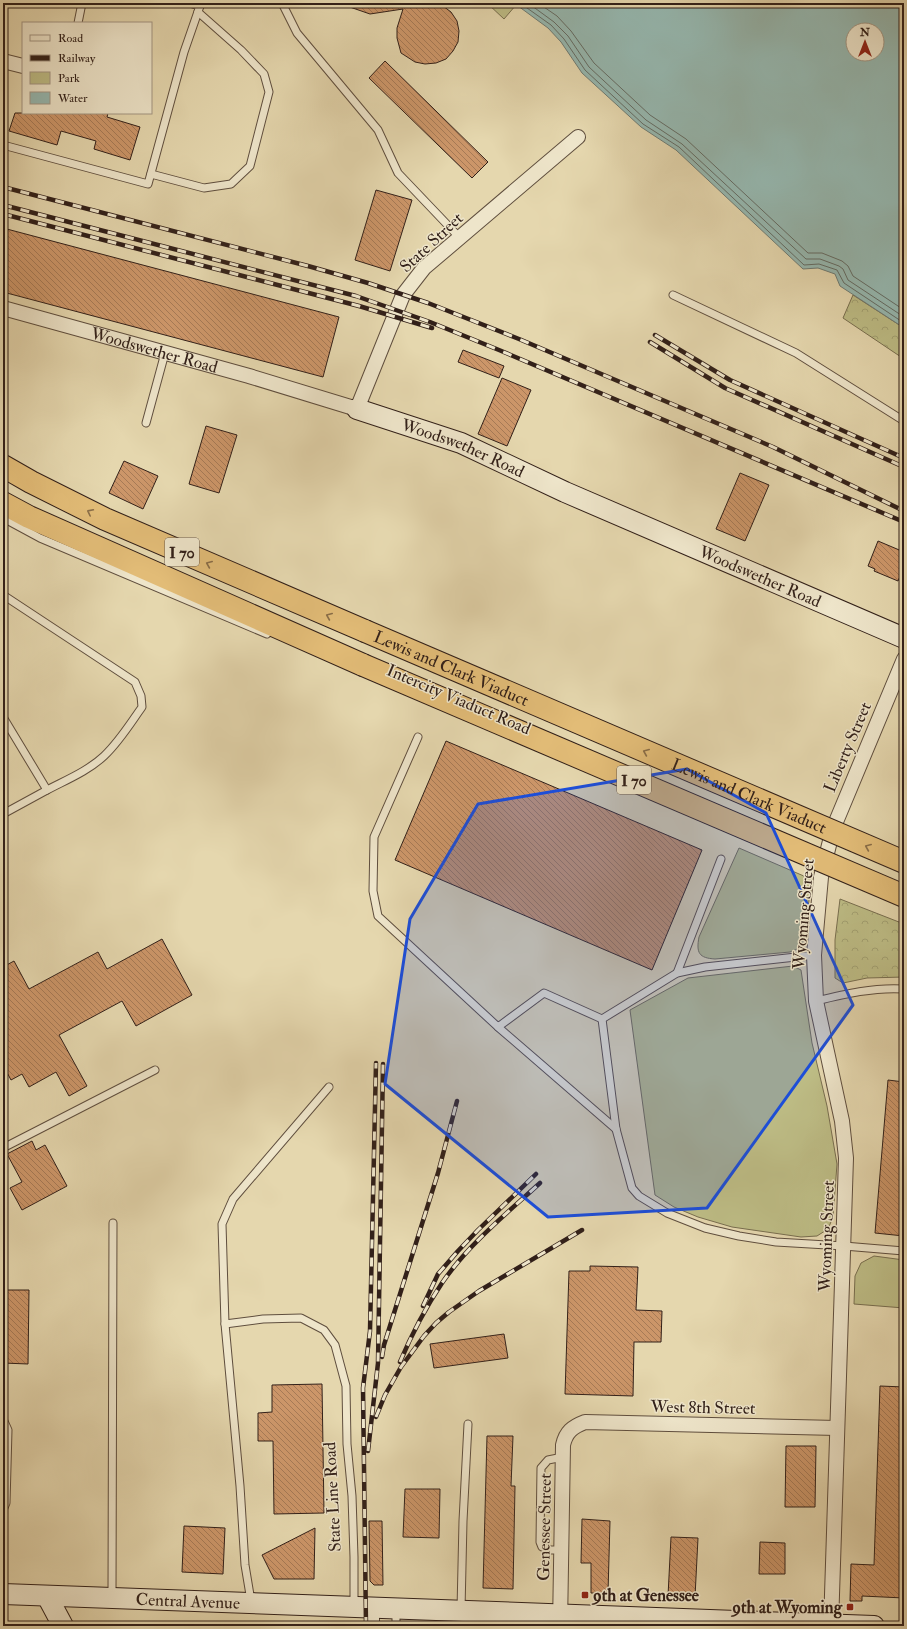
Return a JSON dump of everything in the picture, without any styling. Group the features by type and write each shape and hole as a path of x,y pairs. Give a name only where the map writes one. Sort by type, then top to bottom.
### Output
{"highway":[{"name":"Lewis and Clark Viaduct","path":"3,466 31,482 105,519 904,862"},
{"name":"Lewis and Clark Viaduct","path":"3,503 29,517 370,668 904,896"}],"street":[{"path":"3,61 22,66"},
{"name":"State Street","path":"357,409 403,295 424,268 578,137"},
{"name":"Woodswether Road","path":"3,308 249,376 461,443 565,492 904,638"},
{"name":"Liberty Street","path":"827,851 833,829 904,659"},
{"name":"Wyoming Street","path":"827,851 823,869 814,955 816,1002 842,1121 846,1158 831,1625"},
{"name":"West 8th Street","path":"570,1430 573,1426 585,1422 837,1428"},
{"name":"Genessee Street","path":"560,1620 563,1457 565,1436 570,1430"},
{"name":"Central Avenue","path":"3,1594 251,1603 396,1617 461,1610 560,1620 874,1626"},
{"path":"47,1596 63,1626"}],"lane":[{"path":"78,22 82,3"},
{"path":"151,174 204,188 231,184 250,166 268,92 264,74 200,7 189,3"},
{"path":"282,3 297,34 378,130 398,173 460,238"},
{"path":"3,145 148,184 184,52 200,7"},
{"path":"673,295 796,353 904,421"},
{"path":"146,423 165,353"},
{"path":"3,518 40,538 274,637"},
{"path":"3,595 135,682 141,696 142,707 118,740 103,757 90,766 3,814"},
{"path":"3,717 47,790"},
{"path":"418,736 374,836 373,892 378,916 498,1027 616,1129"},
{"path":"728,829 861,886"},
{"path":"677,973 721,859"},
{"path":"602,1019 677,973 705,967 814,955"},
{"path":"816,1002 854,993 886,988 904,989"},
{"path":"498,1027 544,993 602,1019"},
{"path":"602,1019 616,1129 632,1188 639,1196 666,1213 705,1228 739,1236 776,1242 904,1251"},
{"path":"3,1148 155,1070"},
{"path":"251,1603 245,1565 240,1486 225,1324 222,1224 233,1199 329,1087"},
{"path":"112,1598 113,1223"},
{"name":"State Line Road","path":"225,1324 263,1319 301,1318 324,1330 335,1345 346,1386 347,1444 352,1496 354,1557 366,1613"},
{"path":"3,1419 8,1430 6,1502 3,1510"},
{"path":"461,1610 463,1520 468,1424"},
{"path":"562,1550 552,1550 542,1547 540,1542 541,1468 548,1460 563,1457"}],"highlighted area":[{"path":"687,769 766,813 853,1005 707,1208 548,1217 385,1084 410,919 478,804"}],"green space":[{"path":"487,3 514,3 516,5 504,19"},
{"path":"853,295 904,328 904,359 843,318"},
{"path":"739,848 813,880 803,932 803,942 800,948 790,952 715,959 702,956 700,954 698,947 699,937"},
{"path":"840,899 904,924 904,977 867,978 843,983 835,978 835,940"},
{"path":"793,966 801,970 812,1043 827,1106 837,1164 833,1217 828,1229 817,1236 801,1237 732,1227 698,1217 674,1207 655,1195 630,1010 688,978"},
{"path":"874,1256 904,1260 904,1308 854,1304 855,1276 861,1263"}],"water":[{"path":"514,3 904,3 904,328 840,286 835,274 818,268 803,269 676,150 641,127 582,73 561,42 548,28"}],"building":[{"path":"344,3 405,3 406,7 421,3 436,3 451,12 457,21 459,31 458,42 446,59 436,63 425,64 415,62 401,53 397,38 397,28 403,9 370,14 344,5"},
{"path":"385,61 488,162 472,178 369,78"},
{"path":"15,113 108,114 107,117 140,127 130,160 94,149 96,141 61,131 57,145 9,131"},
{"path":"376,190 412,200 390,271 355,260"},
{"path":"3,228 339,317 323,377 3,292"},
{"path":"463,350 504,366 499,378 458,362"},
{"path":"502,378 531,390 507,446 478,434"},
{"path":"206,426 237,435 219,493 189,484"},
{"path":"124,461 158,476 143,509 109,493"},
{"path":"740,473 769,485 745,541 716,529"},
{"path":"878,541 904,552 904,567 898,581 874,571 875,569 868,566"},
{"path":"446,741 702,850 652,970 395,860"},
{"path":"162,939 192,995 136,1026 122,1001 59,1035 87,1086 69,1096 56,1072 29,1087 22,1074 11,1080 3,1065 3,967 14,961 29,989 98,952 107,969"},
{"path":"888,1080 904,1082 904,1236 875,1233"},
{"path":"32,1141 36,1150 45,1145 67,1186 22,1210 10,1188 22,1182 7,1154"},
{"path":"590,1266 638,1267 636,1310 662,1311 661,1342 634,1342 633,1396 565,1394 569,1271 590,1271"},
{"path":"3,1290 29,1290 28,1364 3,1363"},
{"path":"504,1334 508,1358 434,1368 430,1344"},
{"path":"322,1384 324,1513 274,1514 273,1441 258,1441 258,1413 272,1412 272,1385"},
{"path":"880,1386 904,1387 904,1598 862,1596 862,1601 850,1601 851,1564 874,1565"},
{"path":"487,1436 513,1436 511,1486 515,1486 513,1589 483,1588"},
{"path":"786,1446 816,1446 815,1507 785,1507"},
{"path":"405,1489 440,1489 439,1538 403,1537"},
{"path":"582,1519 610,1521 608,1593 591,1593 591,1563 581,1563"},
{"path":"369,1521 382,1521 383,1585 374,1585 370,1581"},
{"path":"184,1526 225,1528 223,1574 182,1572"},
{"path":"315,1528 314,1579 274,1579 262,1555"},
{"path":"671,1537 698,1538 695,1597 668,1596"},
{"path":"760,1542 785,1543 785,1574 759,1574"}],"railway":[{"path":"3,187 308,266 368,283 428,303 519,339 773,447 904,511"},
{"path":"3,205 356,296 430,322 904,522"},
{"path":"3,214 359,306 432,328"},
{"path":"655,335 730,380 904,458"},
{"path":"650,342 725,388 904,467"},
{"path":"366,1626 363,1388 370,1331 376,1063"},
{"path":"368,1451 378,1363 383,1064"},
{"path":"382,1357 384,1345 438,1173 457,1101"},
{"path":"423,1306 438,1274 478,1230 536,1174"},
{"path":"400,1362 425,1312 452,1269 488,1230 540,1183"},
{"path":"376,1417 385,1395 401,1367 424,1336 436,1323 479,1291 582,1230"}],"place":[{"name":"9th at Genessee","path":"585,1595"},
{"name":"9th at Wyoming","path":"850,1607"}]}
